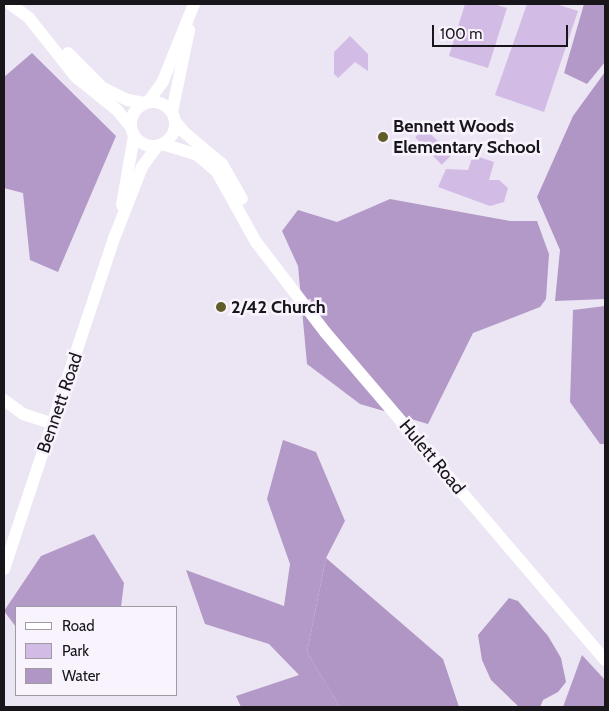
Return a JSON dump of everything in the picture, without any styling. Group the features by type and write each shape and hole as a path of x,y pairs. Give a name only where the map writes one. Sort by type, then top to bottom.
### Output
{"street":[{"path":"10,4 46,29 102,88 128,100 164,104 174,116"},
{"path":"29,18 76,77 117,110 144,144 160,145 171,137 194,6"},
{"path":"133,131 135,110 146,102 164,80 194,6"},
{"name":"Hulett Road","path":"174,116 191,138 213,154 233,179 264,252"},
{"name":"Bennett Road","path":"115,236 133,131"},
{"name":"Hulett Road","path":"160,145 197,155 217,172 264,252 325,332 602,650"},
{"name":"Bennett Road","path":"4,568 115,236 142,167 160,145"},
{"path":"4,400 23,414 52,424"}],"green space":[{"path":"465,4 493,4 507,8 488,68 449,56"},
{"path":"527,4 556,4 578,11 544,112 495,95"},
{"path":"350,36 368,54 368,71 355,62 338,78 334,74 334,52"},
{"path":"424,128 438,141 429,150 415,138"},
{"path":"439,142 452,155 442,165 429,152"},
{"path":"473,155 494,162 489,180 499,180 508,188 504,202 490,206 438,187 446,169 468,170"}],"shaded area":[{"path":"584,4 605,4 605,62 587,84 564,73"},
{"path":"32,53 116,136 58,272 30,260 23,193 4,188 4,77"},
{"path":"390,199 510,221 537,221 549,254 546,299 540,307 473,333 428,424 360,404 307,364 298,266 282,231 298,210 337,222"},
{"path":"605,306 605,444 600,444 570,402 573,310"},
{"path":"283,440 316,452 345,521 326,558 307,652 340,707 241,707 236,696 299,675 269,644 205,624 186,570 284,606 290,564 267,499"},
{"path":"94,534 124,583 121,606 15,606 15,626 4,611 41,556"},
{"path":"582,655 605,680 605,707 563,707"}],"water":[{"path":"605,72 605,299 555,301 560,250 537,197 573,116"},
{"path":"326,558 443,659 459,707 340,707 307,652"},
{"path":"509,598 518,601 548,636 561,658 566,682 558,692 543,700 540,707 519,707 491,680 482,660 478,635"}],"place":[{"name":"Bennett Woods Elementary School","path":"383,137"},
{"name":"2/42 Church","path":"221,307"}]}
